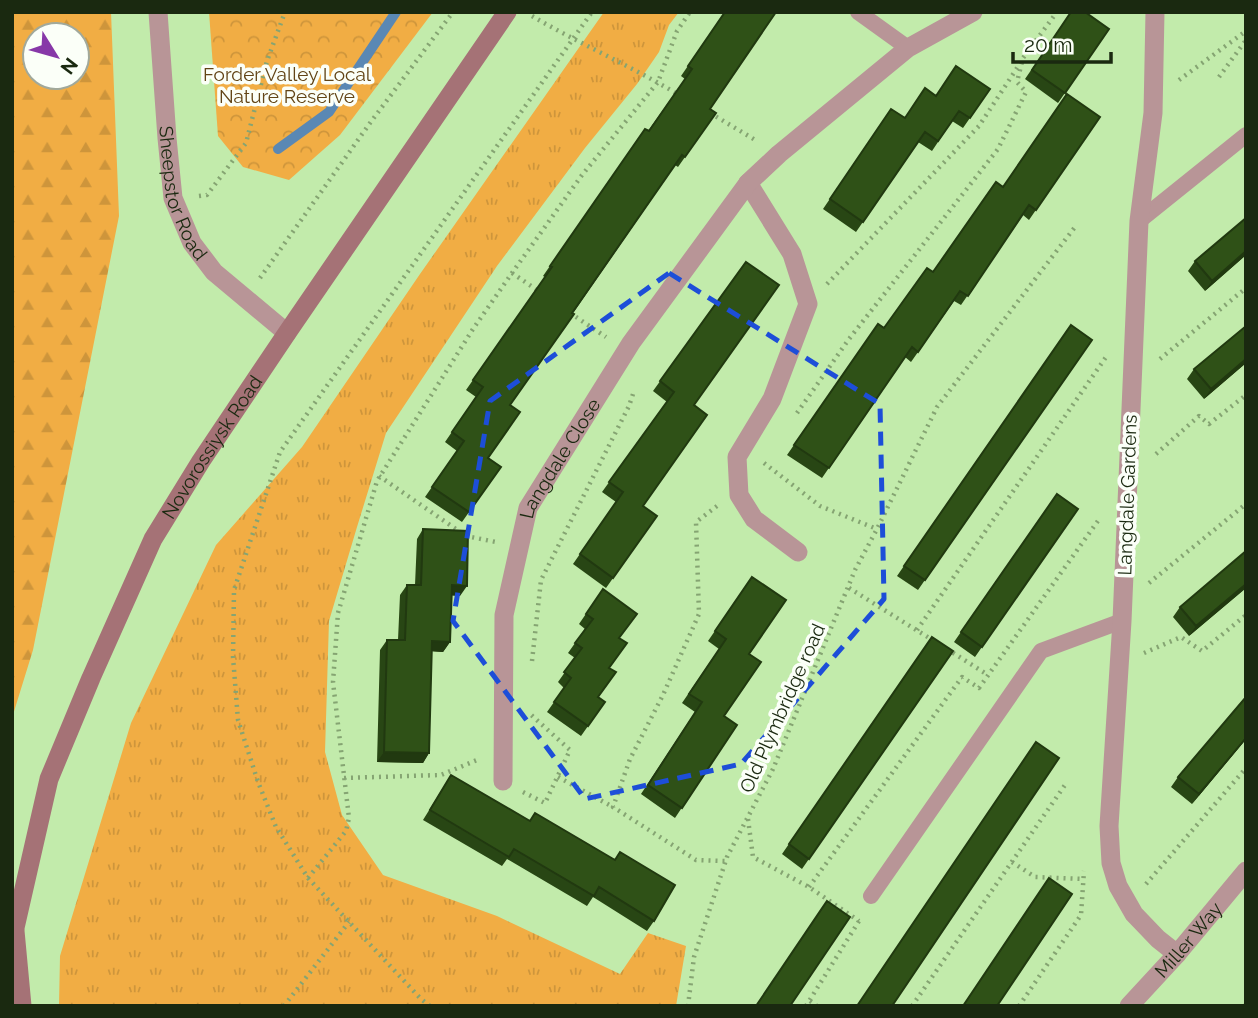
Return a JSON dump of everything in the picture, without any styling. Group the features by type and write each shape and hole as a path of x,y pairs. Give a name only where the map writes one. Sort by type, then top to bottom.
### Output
{"main road":[{"name":"Novorossiysk Road","path":"22,1006 14,936 49,779 153,539 286,333 507,12"}],"street":[{"name":"Sheepstor Road","path":"158,12 173,198 192,243 214,272 286,333"},
{"name":"Langdale Close","path":"503,781 504,615 528,508 627,351 748,183 779,154 908,48 973,12"},
{"name":"Langdale Gardens","path":"1154,12 1153,113 1139,221 1122,613 1109,826 1111,863 1118,886 1134,914 1177,954"},
{"path":"748,183 792,254 808,304 772,399 737,457 738,495 754,519 799,552"},
{"name":"Miller Way","path":"1129,1006 1177,954 1246,871"}],"lane":[{"path":"858,12 908,48"},
{"path":"1139,221 1246,135"},
{"path":"872,896 1041,651 1122,613"}],"path":[{"path":"173,198 207,195 246,143 267,61 285,12"},
{"path":"246,298 370,123 453,12"},
{"path":"526,12 680,95"},
{"path":"430,1006 308,878 276,827 238,720 233,657 234,590 279,452 592,12"},
{"path":"308,878 346,831 349,818 333,682 338,613 379,477 512,273 582,175 658,82 677,31 690,12"},
{"path":"808,304 979,126 1056,12"},
{"path":"1153,99 1246,31"},
{"path":"1219,77 1246,40"},
{"path":"794,417 849,339 998,149 1026,92 1017,82 1023,58"},
{"path":"702,108 779,154"},
{"name":"Old Plymbridge road","path":"688,1006 694,957 726,862 774,769 855,570 937,407 1074,226"},
{"path":"512,273 546,296"},
{"path":"1132,383 1246,288"},
{"path":"569,312 627,351"},
{"path":"917,630 1100,366"},
{"path":"531,672 541,580 629,406 637,382"},
{"path":"1128,478 1199,416 1209,424 1246,395"},
{"path":"613,807 629,759 663,695 699,614 696,522 735,493 738,495 763,461 820,506 877,529"},
{"path":"379,477 466,536"},
{"path":"1122,613 1246,504"},
{"path":"809,887 962,677 979,688 1091,529"},
{"path":"849,587 988,676"},
{"path":"1119,663 1181,637 1202,651 1246,615"},
{"path":"503,781 545,803 570,750 527,711"},
{"path":"344,778 441,775 477,760"},
{"path":"1129,904 1246,768"},
{"path":"558,777 613,807 696,860 726,862"},
{"path":"912,1006 1065,785"},
{"path":"748,818 754,858 809,887 859,921 806,1006"},
{"path":"1012,862 1035,877 1084,878 1081,915 1019,1006"},
{"path":"284,1006 349,922"},
{"path":"810,1001 817,1006"}],"highlighted area":[{"path":"669,273 880,404 884,599 741,764 585,799 453,621 490,401"}],"green space":[{"path":"12,12 111,12 119,216 33,650 12,718"},
{"name":"Forder Valley Local Nature Reserve","path":"209,12 433,12 340,135 289,180 243,167 218,136"},
{"path":"604,12 679,12 669,25 659,52 637,84 585,148 497,266 386,433 329,621 325,752 342,815 383,875 497,916 620,974 648,933 686,946 676,1006 59,1006 60,956 131,723 216,545 302,447"}],"building":[{"path":"725,12 776,12 710,109 716,113 685,157 682,155 510,405 520,412 488,458 501,467 469,512 432,487 464,441 452,432 483,387 473,380 645,129 649,131 692,69 688,66"},
{"path":"1071,12 1085,12 1109,29 1065,93 1032,70"},
{"path":"956,66 990,89 970,118 959,111 938,141 925,132 863,222 830,199 891,109 905,118 925,88 936,96"},
{"path":"1067,94 1100,117 1036,210 1029,205 968,296 960,291 918,352 912,347 829,468 794,445 878,324 884,328 927,268 933,272 996,182 1003,187"},
{"path":"1246,218 1246,251 1212,281 1195,261"},
{"path":"746,262 779,285 694,405 707,415 643,506 657,516 613,578 580,554 623,492 609,482 674,392 660,381"},
{"path":"1071,325 1092,340 925,580 904,566"},
{"path":"1246,326 1246,359 1211,389 1194,369"},
{"path":"1057,494 1078,509 982,647 961,632"},
{"path":"423,529 468,531 467,586 452,585 450,642 432,641 429,753 384,752 387,640 405,640 407,585 421,585"},
{"path":"1246,551 1246,584 1196,626 1180,607"},
{"path":"752,577 786,600 749,654 761,662 724,716 737,725 682,808 648,785 702,702 689,694 726,639 715,631"},
{"path":"603,589 637,614 619,638 627,643 609,668 616,672 598,697 605,702 588,726 554,702 571,678 564,672 582,648 575,643 593,619 586,614"},
{"path":"932,637 953,651 809,859 789,844"},
{"path":"1246,697 1246,738 1199,794 1178,777"},
{"path":"1036,742 1059,758 892,1006 857,1006"},
{"path":"451,775 530,821 535,813 615,860 620,852 675,885 654,921 599,887 594,896 514,849 509,857 430,810"},
{"path":"1049,878 1072,894 997,1006 963,1006"},
{"path":"827,901 850,917 790,1006 756,1006"}],"waterway":[{"path":"278,149 329,112 396,12"}]}
